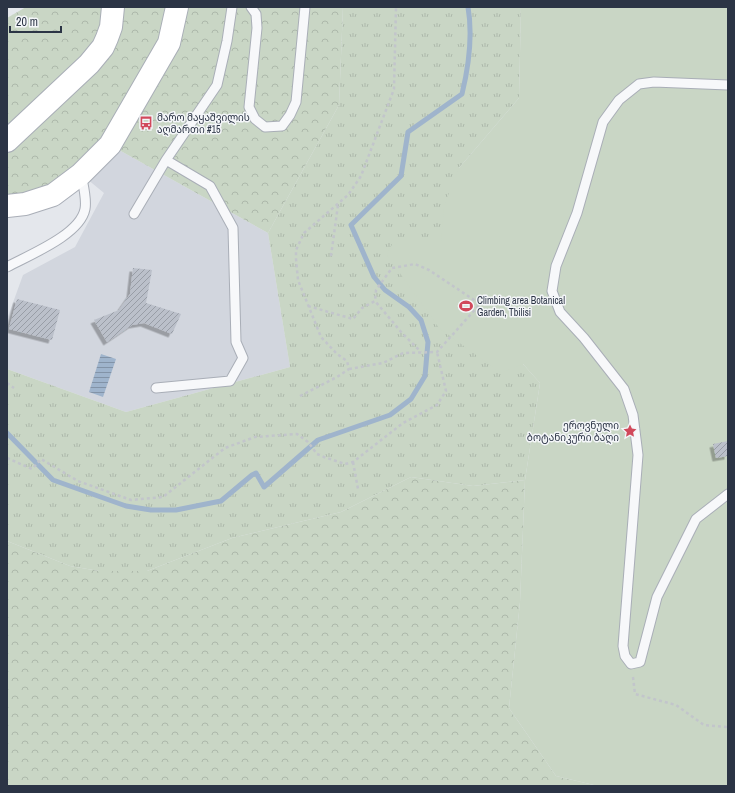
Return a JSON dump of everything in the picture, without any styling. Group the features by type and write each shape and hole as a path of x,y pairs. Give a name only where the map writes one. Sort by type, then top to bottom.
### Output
{"main road":[{"path":"7,141 89,64 103,47 111,26 113,7"},
{"path":"7,206 25,204 53,195 81,174 110,145 169,43 177,7"}],"lane":[{"path":"134,214 166,160 217,85 227,41 232,7"},
{"path":"251,7 256,14 257,28 249,107 255,119 266,127 282,126 290,115 296,102 305,7"},
{"path":"728,84 654,82 639,84 619,100 603,122 577,213 556,266 552,291 560,312 584,338 624,389 633,415 638,455 623,646 625,656 631,664 640,662 657,597 696,519 728,494"},
{"path":"156,388 230,380 243,358 236,342 233,228 210,186 166,160"},
{"path":"7,267 67,234 77,224 83,216 85,207 81,174"}],"path":[{"path":"349,369 347,361 337,354 321,337 308,306 298,274 296,259 298,244 304,234 356,186 392,98 396,77 396,7"},
{"path":"331,256 338,204"},
{"path":"300,396 337,377 349,369 383,363 403,353 435,352 480,304 429,270 415,264 392,268 383,278 376,290 375,301 402,333 423,352"},
{"path":"308,306 353,319 362,308 375,301"},
{"path":"7,458 32,469 40,459 78,481 131,500 163,497 225,448 255,437 297,434 308,442 317,454 345,464 353,462 403,423 437,405 446,391 435,352"},
{"path":"7,383 14,388"},
{"path":"353,462 358,489"},
{"path":"631,664 635,694 676,705 704,725 728,727"}],"shaded area":[{"path":"110,145 268,233 290,367 126,412 7,369 7,319 23,275 75,247 104,193 81,174"}],"green space":[{"path":"26,7 343,7 339,105 268,233 110,145 81,174 7,206 7,18"},
{"path":"343,7 521,7 519,98 459,168 523,364 540,383 525,480 473,486 411,477 341,512 232,538 147,571 99,571 70,566 7,541 7,369 126,412 290,367 268,233 339,105"},
{"name":"ეროვნული ბოტანიკური ბაღი","path":"521,7 728,7 728,786 598,786 556,776 509,708 520,602 525,480 540,383 523,364 501,373 439,328 387,255 393,242 441,242 444,206 459,168 519,98"},
{"path":"411,477 473,486 525,480 520,602 509,708 556,776 598,786 7,786 7,541 70,566 99,571 147,571 232,538 341,512"}],"water":[{"path":"101,354 116,359 103,397 89,392"}],"building":[{"path":"133,268 152,270 146,303 181,314 172,334 144,323 132,325 107,342 94,320 119,310 130,294"},
{"path":"17,299 60,310 52,340 9,329"},
{"path":"728,441 728,456 716,458 713,444"}],"waterway":[{"path":"7,433 53,480 126,506 151,510 176,510 221,501 256,473 264,487 318,440 390,415 411,399 425,376 428,342 421,320 409,307 385,290 374,277 351,225 401,176 408,132 462,94 470,50 468,7"}],"place":[{"name":"მარო მაყაშვილის აღმართი #15","path":"146,123"},
{"name":"Climbing area Botanical Garden, Tbilisi","path":"466,306"},
{"name":"ეროვნული ბოტანიკური ბაღი","path":"630,431"}]}
